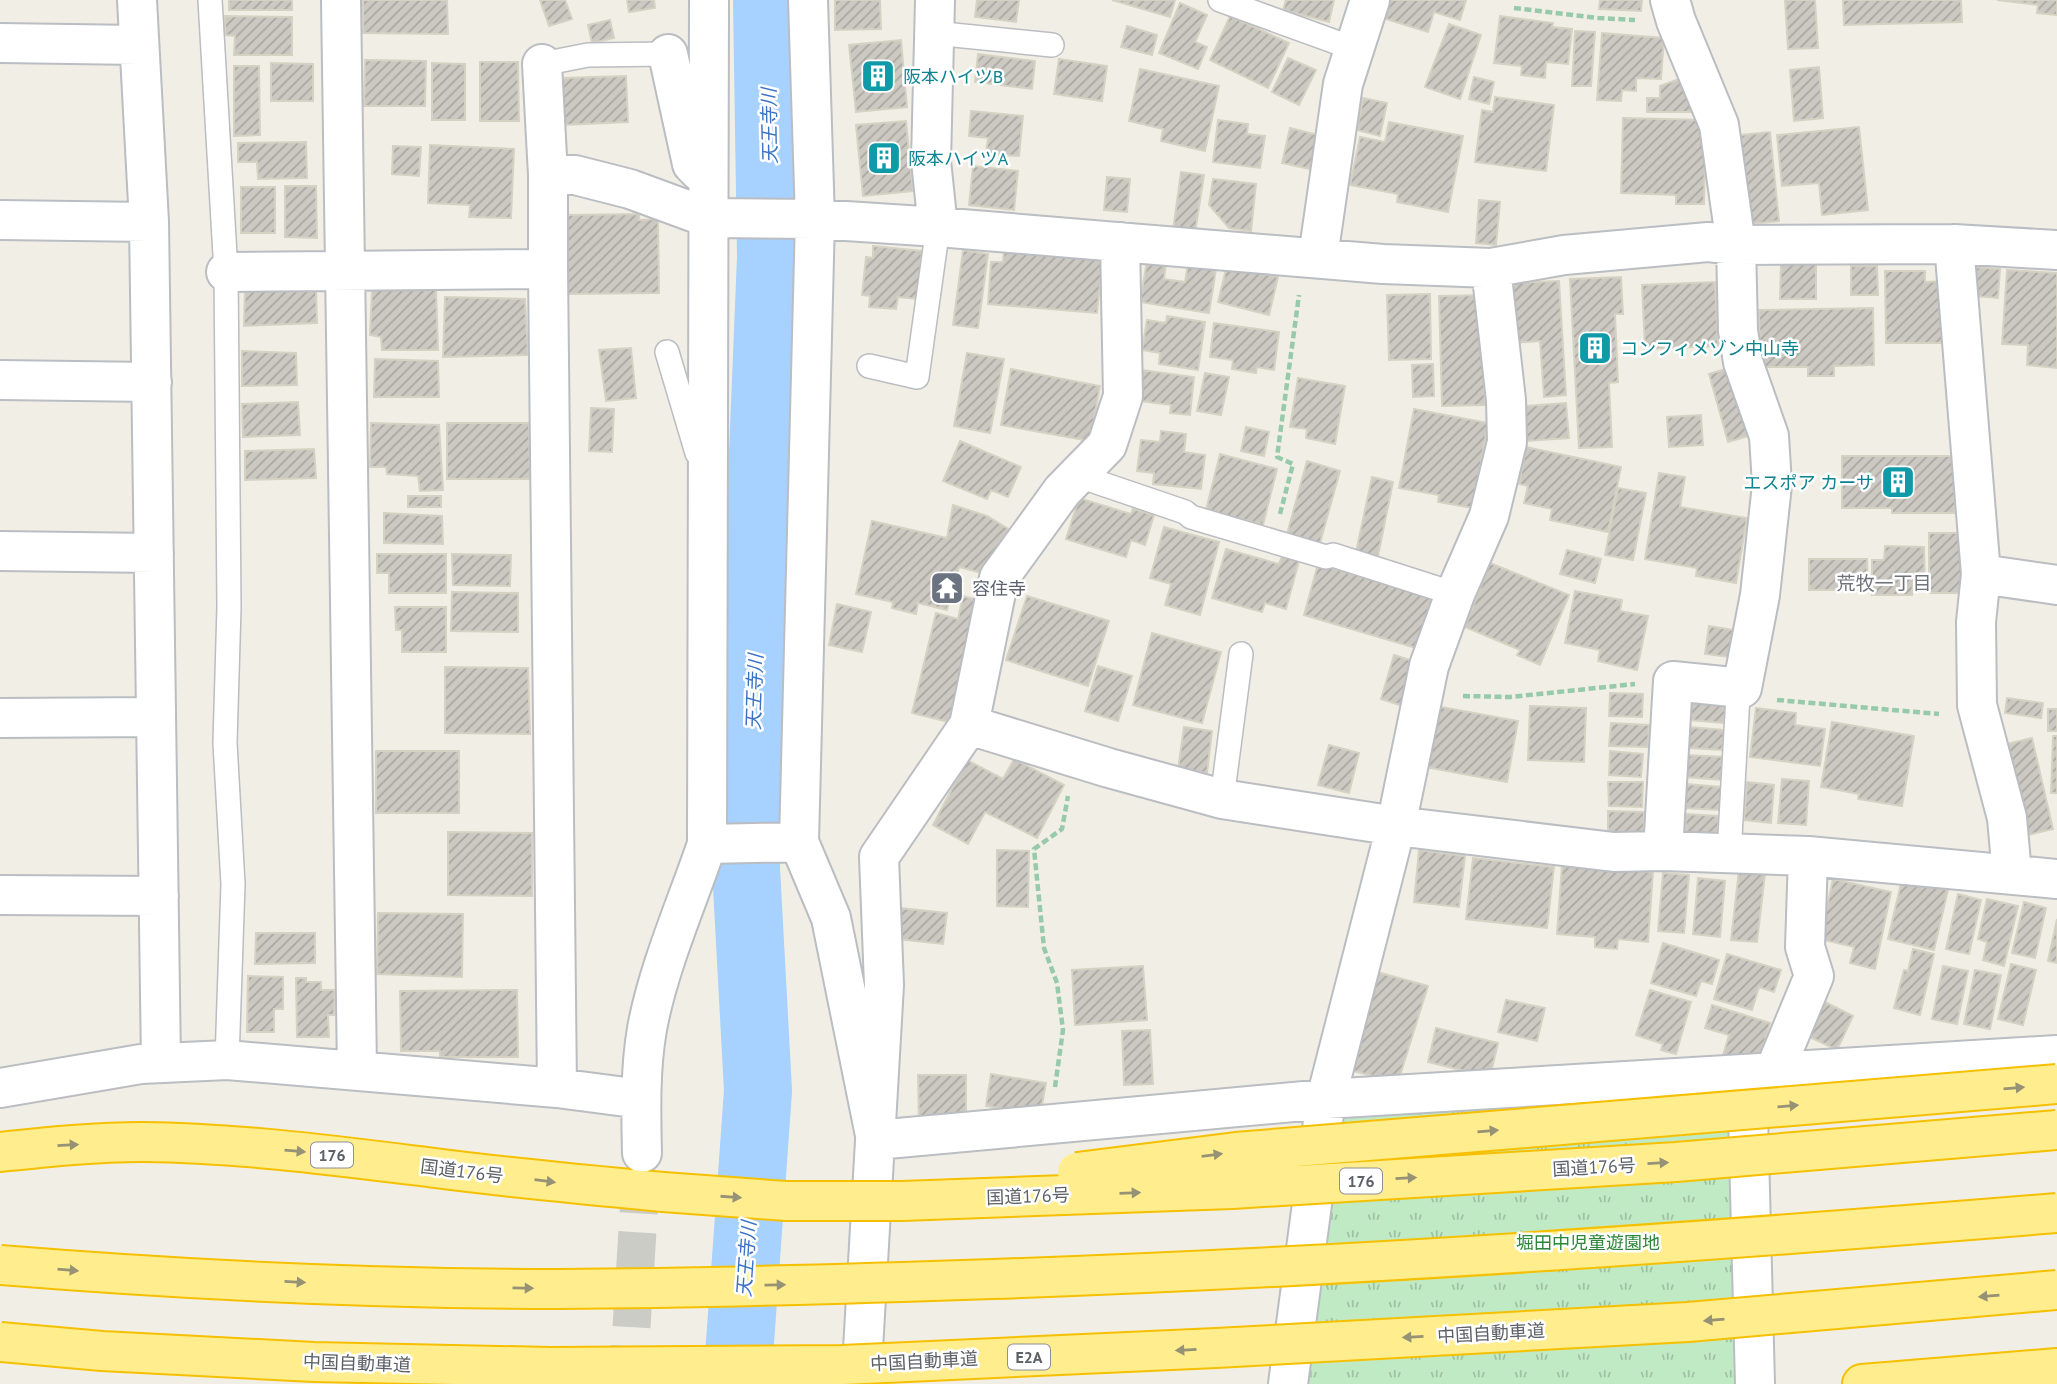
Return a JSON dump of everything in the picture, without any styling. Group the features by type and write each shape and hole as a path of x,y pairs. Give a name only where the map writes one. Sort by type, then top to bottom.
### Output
{"highway":[{"path":"902,1201 1075,1172 1236,1152 2057,1084"},
{"name":"国道176号","path":"0,1152 61,1145 143,1142 232,1145 557,1183 663,1192 786,1200 902,1201 1232,1189 1648,1164 2057,1130"},
{"path":"0,1265 123,1275 555,1289 841,1284 1209,1272 1684,1243 2057,1213"},
{"name":"中国自動車道","path":"0,1342 102,1351 314,1362 551,1367 842,1365 1229,1348 1688,1322 2057,1290"},
{"path":"1862,1384 2057,1368"}],"street":[{"path":"137,0 149,222 161,1063"},
{"path":"341,0 357,1069"},
{"path":"642,1153 641,1099 647,1029 670,945 719,844 708,457 709,0"},
{"path":"808,0 815,219 790,842 831,918 876,1140"},
{"path":"1311,257 1343,84 1370,0"},
{"path":"1663,851 1673,681 1740,692 1760,595 1772,485 1769,436 1743,362 1738,331 1737,244 1719,125 1673,11"},
{"path":"934,16 931,160 938,227"},
{"path":"0,43 139,45"},
{"path":"668,54 692,164 709,180"},
{"path":"542,64 548,175 557,1088"},
{"path":"548,175 575,175 630,189 709,218 815,219 938,227 1383,264 1491,268 1564,255 1708,242 1954,244 2057,250"},
{"path":"0,220 149,222"},
{"path":"861,1384 884,985 878,857 969,725 999,578 1062,491 1107,445 1123,396 1121,242"},
{"path":"1954,244 1981,574 1976,622 1978,710 2007,818 2012,874"},
{"path":"1288,1384 1326,1099 1396,826 1429,666 1455,594 1489,516 1507,442 1506,400 1491,268"},
{"path":"226,272 548,269"},
{"path":"0,380 152,382"},
{"path":"0,551 154,553"},
{"path":"1981,574 2057,585"},
{"path":"0,718 156,718"},
{"path":"969,725 1222,799 1396,826 1614,852 1808,856 2057,879"},
{"path":"719,844 790,842"},
{"path":"1755,1384 1761,1072 1814,976 1805,947 1808,856"},
{"path":"0,895 159,896"},
{"path":"876,1140 1326,1099 2057,1055"},
{"path":"0,1088 141,1063 227,1060 357,1069 557,1088 641,1099"}],"lane":[{"path":"209,0 226,272 229,607 225,743 233,884 227,1060"},
{"path":"1220,0 1355,49"},
{"path":"934,16 1052,45"},
{"path":"542,64 588,55 668,54"},
{"path":"869,366 926,380 938,227"},
{"path":"667,352 698,456 708,457"},
{"path":"1079,476 1185,512 1191,517 1326,557 1333,555 1455,594"},
{"path":"1222,799 1241,654"},
{"path":"1729,854 1740,692"}],"path":[{"path":"1514,8 1598,18 1673,11"},
{"path":"1272,542 1293,464 1277,457 1311,257"},
{"path":"1423,695 1510,697 1673,681"},
{"path":"1740,692 1932,715 1978,710"},
{"path":"1049,1125 1063,1030 1057,983 1044,948 1034,849 1062,829 1075,757"}],"green space":[{"name":"堀田中児童遊園地","path":"1735,1091 1744,1384 1298,1384 1331,1115"}],"building":[{"path":"229,0 292,0 292,10 229,10"},
{"path":"363,0 447,0 448,34 363,33"},
{"path":"540,0 565,0 572,19 549,26"},
{"path":"627,0 654,0 655,8 629,12"},
{"path":"835,0 880,0 881,29 835,30"},
{"path":"977,0 1019,0 1016,22 975,17"},
{"path":"1112,0 1175,0 1170,17"},
{"path":"1286,0 1334,0 1329,22 1283,10"},
{"path":"1389,0 1466,0 1460,20 1434,12 1428,32 1383,18"},
{"path":"1600,0 1642,0 1641,11 1599,9"},
{"path":"1785,0 1815,0 1818,48 1788,49"},
{"path":"1843,0 1961,0 1962,22 1844,25"},
{"path":"1997,0 2057,0 2057,15 2037,13 2038,5"},
{"path":"1180,3 1207,15 1195,42 1207,47 1198,69 1159,53"},
{"path":"225,16 292,17 292,55 234,55 235,36 225,35"},
{"path":"1230,16 1289,43 1268,88 1210,60"},
{"path":"1500,16 1553,23 1552,27 1572,29 1568,64 1546,62 1545,78 1521,75 1522,66 1494,63"},
{"path":"610,20 614,38 592,43 588,25"},
{"path":"1449,24 1481,35 1460,99 1425,87"},
{"path":"1127,26 1157,35 1152,55 1121,47"},
{"path":"1575,31 1595,32 1591,86 1572,86"},
{"path":"1602,33 1664,38 1661,79 1636,78 1636,91 1622,90 1621,101 1597,100"},
{"name":"阪本ハイツB","path":"901,40 907,107 856,112 849,45"},
{"path":"978,54 1035,61 1032,89 975,82"},
{"path":"1288,58 1316,70 1299,105 1272,92"},
{"path":"1059,59 1107,66 1102,101 1054,94"},
{"path":"365,60 426,61 425,106 364,106"},
{"path":"480,62 518,62 519,121 480,121"},
{"path":"271,63 313,64 313,101 271,101"},
{"path":"432,63 465,64 465,120 432,120"},
{"path":"234,66 259,66 260,135 234,136"},
{"path":"1819,67 1823,118 1794,121 1790,70"},
{"path":"1140,69 1219,86 1205,151 1161,141 1163,129 1129,121"},
{"path":"626,76 628,122 564,125 562,78"},
{"path":"1687,76 1701,112 1647,112 1647,98 1660,98 1660,86"},
{"path":"1474,77 1494,82 1489,104 1469,99"},
{"path":"1495,97 1554,105 1546,171 1475,162 1482,110 1493,112"},
{"path":"1363,98 1387,103 1380,136 1357,130"},
{"path":"971,111 1023,116 1019,156 986,154 988,138 969,136"},
{"path":"1623,118 1706,120 1704,204 1676,204 1676,195 1621,193"},
{"path":"1218,120 1248,124 1247,134 1265,136 1260,168 1213,162"},
{"name":"阪本ハイツA","path":"906,121 913,191 863,196 856,125"},
{"path":"1389,122 1463,136 1448,212 1397,202 1398,194 1350,185 1360,137 1385,142"},
{"path":"1859,127 1868,210 1822,215 1819,183 1782,186 1777,135"},
{"path":"1290,128 1318,135 1310,169 1282,163"},
{"path":"1770,132 1779,221 1750,224 1741,135"},
{"path":"306,142 307,178 258,179 257,162 238,162 238,143"},
{"path":"430,145 514,149 511,218 469,217 470,205 428,203"},
{"path":"393,146 421,147 419,176 392,174"},
{"path":"973,166 1018,171 1014,210 969,205"},
{"path":"1181,172 1204,175 1195,233 1173,230"},
{"path":"1107,177 1130,179 1127,212 1104,210"},
{"path":"1213,179 1256,184 1251,231 1229,228 1209,205"},
{"path":"285,186 316,186 317,238 285,237"},
{"path":"241,187 275,187 275,233 241,233"},
{"path":"1479,200 1500,202 1496,245 1476,243"},
{"path":"639,214 639,220 658,219 659,293 568,294 567,215"},
{"path":"873,246 922,251 917,299 898,297 896,309 869,307 870,296 862,295 866,257 873,258"},
{"path":"1004,248 1103,258 1097,313 988,304 991,262 1003,262"},
{"path":"963,250 988,254 978,328 953,325"},
{"path":"1147,261 1166,264 1164,279 1185,282 1188,264 1216,269 1209,313 1140,302"},
{"path":"1781,261 1816,261 1816,299 1780,299"},
{"path":"1227,265 1278,277 1269,315 1218,302"},
{"path":"1851,266 1877,266 1878,295 1851,295"},
{"path":"1975,267 2000,269 1998,298 1974,296"},
{"path":"2007,270 2057,273 2057,368 2027,365 2028,345 2002,344"},
{"path":"1885,271 1925,271 1925,282 1944,281 1946,343 1886,343"},
{"name":"コンフィメゾン中山寺","path":"1621,277 1623,314 1615,314 1618,382 1609,383 1612,447 1579,448 1570,279"},
{"path":"1559,281 1566,395 1544,397 1540,341 1514,343 1511,283"},
{"path":"1715,282 1718,346 1645,349 1642,285"},
{"path":"245,287 316,287 317,323 244,326"},
{"path":"436,289 438,350 382,350 381,337 370,335 372,290"},
{"path":"1430,294 1431,359 1389,360 1387,295"},
{"path":"1482,295 1485,405 1442,406 1439,296"},
{"path":"445,297 525,299 528,355 443,357"},
{"path":"1873,308 1874,365 1834,366 1834,376 1808,376 1808,367 1760,367 1759,310"},
{"path":"1167,316 1205,322 1198,370 1159,364 1160,353 1142,350 1147,320 1166,323"},
{"path":"1214,323 1279,332 1274,370 1257,367 1256,373 1232,369 1233,360 1210,357"},
{"path":"631,348 636,398 606,401 599,350"},
{"path":"242,351 296,353 297,385 242,386"},
{"path":"967,353 1004,359 990,433 954,426"},
{"path":"375,359 438,361 439,397 374,397"},
{"path":"1433,364 1434,396 1413,397 1412,365"},
{"path":"1729,368 1748,436 1728,442 1709,374"},
{"path":"1011,369 1100,386 1090,441 1001,425"},
{"path":"1142,370 1194,377 1190,415 1170,413 1171,405 1139,401"},
{"path":"1205,373 1229,377 1221,415 1197,411"},
{"path":"1298,378 1345,386 1335,444 1306,438 1307,429 1290,427"},
{"path":"298,402 300,435 243,437 242,404"},
{"path":"1566,403 1569,438 1527,441 1525,406"},
{"path":"591,408 614,409 612,452 589,451"},
{"path":"1414,409 1488,423 1473,508 1438,502 1439,495 1399,488"},
{"path":"1701,415 1703,445 1669,447 1667,417"},
{"path":"371,423 439,425 443,490 420,491 418,476 387,474 386,467 370,467"},
{"path":"447,423 529,423 530,479 447,479"},
{"path":"1246,427 1269,432 1264,456 1241,451"},
{"path":"1161,431 1186,434 1184,452 1205,455 1201,489 1153,484 1154,473 1137,471 1141,440 1160,442"},
{"path":"960,441 1021,467 1008,497 991,490 987,499 943,481"},
{"path":"1526,447 1621,467 1608,532 1550,520 1552,509 1524,503 1528,486 1519,484"},
{"path":"314,449 316,478 245,480 245,451"},
{"path":"1220,454 1277,469 1263,525 1206,510"},
{"name":"エスポア カーサ","path":"1842,456 1954,456 1955,513 1892,513 1892,508 1842,508"},
{"path":"1307,461 1340,471 1320,543 1287,534"},
{"path":"1659,473 1685,477 1680,507 1747,518 1736,583 1696,576 1697,568 1645,559"},
{"path":"1372,477 1393,482 1378,556 1356,552"},
{"path":"1618,488 1646,493 1633,560 1605,555"},
{"path":"408,496 441,496 441,507 408,507"},
{"path":"1079,498 1131,514 1133,509 1154,515 1145,545 1131,540 1126,557 1066,539"},
{"name":"容住寺","path":"953,505 987,516 1012,531 982,573 959,567 947,610 918,603 916,614 892,608 893,602 856,594 872,521 947,538"},
{"path":"384,513 442,516 443,544 384,543"},
{"path":"1164,527 1219,542 1200,615 1165,605 1171,584 1150,578"},
{"path":"1929,533 1964,533 1963,593 1929,593"},
{"path":"1885,546 1924,547 1925,582 1913,582 1912,595 1872,595 1872,560 1884,560"},
{"path":"1226,549 1279,564 1282,556 1299,561 1286,609 1265,603 1262,612 1212,598"},
{"path":"1567,550 1601,559 1595,583 1560,574"},
{"path":"377,554 446,554 446,593 389,593 389,573 377,573"},
{"path":"452,554 511,555 510,586 453,585"},
{"path":"1809,559 1867,559 1868,590 1809,590"},
{"path":"1490,563 1569,595 1540,665 1517,655 1520,650 1465,627"},
{"path":"1318,564 1434,597 1419,649 1304,615"},
{"path":"1575,591 1622,600 1620,611 1648,616 1637,670 1598,661 1600,650 1565,643"},
{"path":"452,592 518,593 518,632 451,631"},
{"path":"963,596 978,600 949,722 912,713 936,613 958,619"},
{"path":"1027,596 1109,621 1088,686 1006,660"},
{"path":"837,604 871,612 862,652 829,645"},
{"path":"395,607 446,607 446,652 402,652 402,630 396,630"},
{"path":"1709,626 1740,631 1737,658 1705,654"},
{"path":"1152,633 1221,652 1202,723 1133,705"},
{"path":"1394,655 1416,662 1403,706 1381,699"},
{"path":"1098,666 1132,676 1118,721 1085,711"},
{"path":"445,667 528,668 530,734 445,733"},
{"path":"1610,693 1643,694 1642,717 1609,716"},
{"path":"1691,696 1726,699 1724,723 1689,720"},
{"path":"2007,698 2043,703 2041,718 2005,713"},
{"path":"1436,706 1518,721 1507,782 1425,767"},
{"path":"1530,706 1586,708 1584,762 1528,760"},
{"path":"1756,708 1796,713 1795,725 1825,729 1820,766 1750,757"},
{"path":"2048,709 2057,709 2057,731 2048,731"},
{"path":"1832,722 1914,736 1902,806 1858,799 1859,794 1821,787"},
{"path":"1611,723 1649,725 1648,747 1609,746"},
{"path":"1184,727 1212,731 1207,773 1178,769"},
{"path":"1689,727 1724,730 1722,750 1688,748"},
{"path":"2053,736 2057,736 2057,793 2051,793"},
{"path":"2032,738 2053,829 2024,836 2003,745"},
{"path":"1329,745 1359,753 1349,793 1318,785"},
{"path":"376,751 459,751 459,813 376,813"},
{"path":"1610,751 1643,754 1641,777 1609,775"},
{"path":"1688,755 1723,757 1721,780 1686,777"},
{"path":"1014,759 1064,785 1037,838 985,812 968,844 933,825 967,760 1003,779"},
{"path":"1782,779 1809,781 1806,825 1778,823"},
{"path":"1608,782 1643,782 1642,807 1609,806"},
{"path":"1747,782 1774,785 1771,823 1744,820"},
{"path":"1686,784 1722,787 1720,810 1684,808"},
{"path":"1608,811 1644,812 1644,836 1608,836"},
{"path":"1686,814 1719,816 1717,837 1685,835"},
{"path":"448,832 532,833 532,896 448,895"},
{"path":"997,850 1029,851 1028,907 997,906"},
{"path":"1419,850 1465,856 1459,907 1414,902"},
{"path":"1473,858 1554,867 1547,928 1466,919"},
{"path":"1562,865 1653,872 1648,942 1618,939 1617,949 1595,947 1595,937 1557,934"},
{"path":"1739,870 1765,874 1757,942 1731,940"},
{"path":"1663,873 1689,875 1684,933 1658,931"},
{"path":"1698,878 1725,881 1720,937 1693,934"},
{"path":"1833,879 1891,892 1875,969 1850,963 1854,947 1820,939"},
{"path":"1902,879 1948,890 1934,950 1888,939"},
{"path":"1958,894 1981,900 1969,954 1946,949"},
{"path":"1987,899 2018,906 2004,966 1983,960 1987,942 1978,939"},
{"path":"2024,902 2046,908 2035,958 2012,953"},
{"path":"900,908 947,913 943,944 897,939"},
{"path":"378,913 463,914 462,977 377,974"},
{"path":"2057,919 2057,963 2048,961"},
{"path":"256,933 315,933 315,963 255,964"},
{"path":"1663,943 1719,960 1712,984 1701,981 1696,996 1651,983"},
{"path":"1913,949 1934,954 1920,1015 1894,1008 1904,970 1908,971"},
{"path":"1727,954 1781,970 1774,992 1759,987 1752,1010 1714,999"},
{"path":"2011,964 2036,970 2023,1025 1998,1019"},
{"path":"1143,966 1147,1020 1075,1025 1072,970"},
{"path":"1943,966 1968,971 1957,1024 1932,1019"},
{"path":"1975,970 2001,975 1990,1029 1964,1024"},
{"path":"1377,972 1428,986 1398,1082 1353,1071"},
{"path":"248,976 283,977 283,1009 274,1009 274,1032 247,1032"},
{"path":"296,978 306,978 306,982 321,982 321,990 335,990 334,1015 328,1015 329,1037 297,1037"},
{"path":"517,990 518,1057 440,1057 440,1051 401,1051 400,991"},
{"path":"1650,990 1691,1002 1676,1054 1661,1050 1663,1044 1636,1035"},
{"path":"1819,999 1853,1016 1837,1050 1803,1034"},
{"path":"1506,1000 1545,1008 1537,1041 1498,1032"},
{"path":"1712,1005 1770,1023 1760,1058 1744,1053 1742,1061 1723,1055 1729,1035 1705,1028"},
{"path":"1436,1028 1498,1043 1490,1077 1428,1062"},
{"path":"1150,1030 1153,1084 1124,1085 1122,1031"},
{"path":"991,1074 1046,1083 1039,1122 1021,1112 986,1106"},
{"path":"918,1075 966,1075 966,1127 919,1127"}],"waterway":[{"name":"天王寺川","path":"737,1384 758,1091 746,868 771,257 767,0"}],"tunnel":[{"path":"628,1384 642,1158"}],"place":[{"name":"阪本ハイツB","path":"878,76"},
{"name":"阪本ハイツA","path":"884,158"},
{"name":"コンフィメゾン中山寺","path":"1595,348"},
{"name":"エスポア カーサ","path":"1898,482"},
{"name":"容住寺","path":"947,588"}],"district":[{"name":"荒牧一丁目","path":"1884,583"}]}
